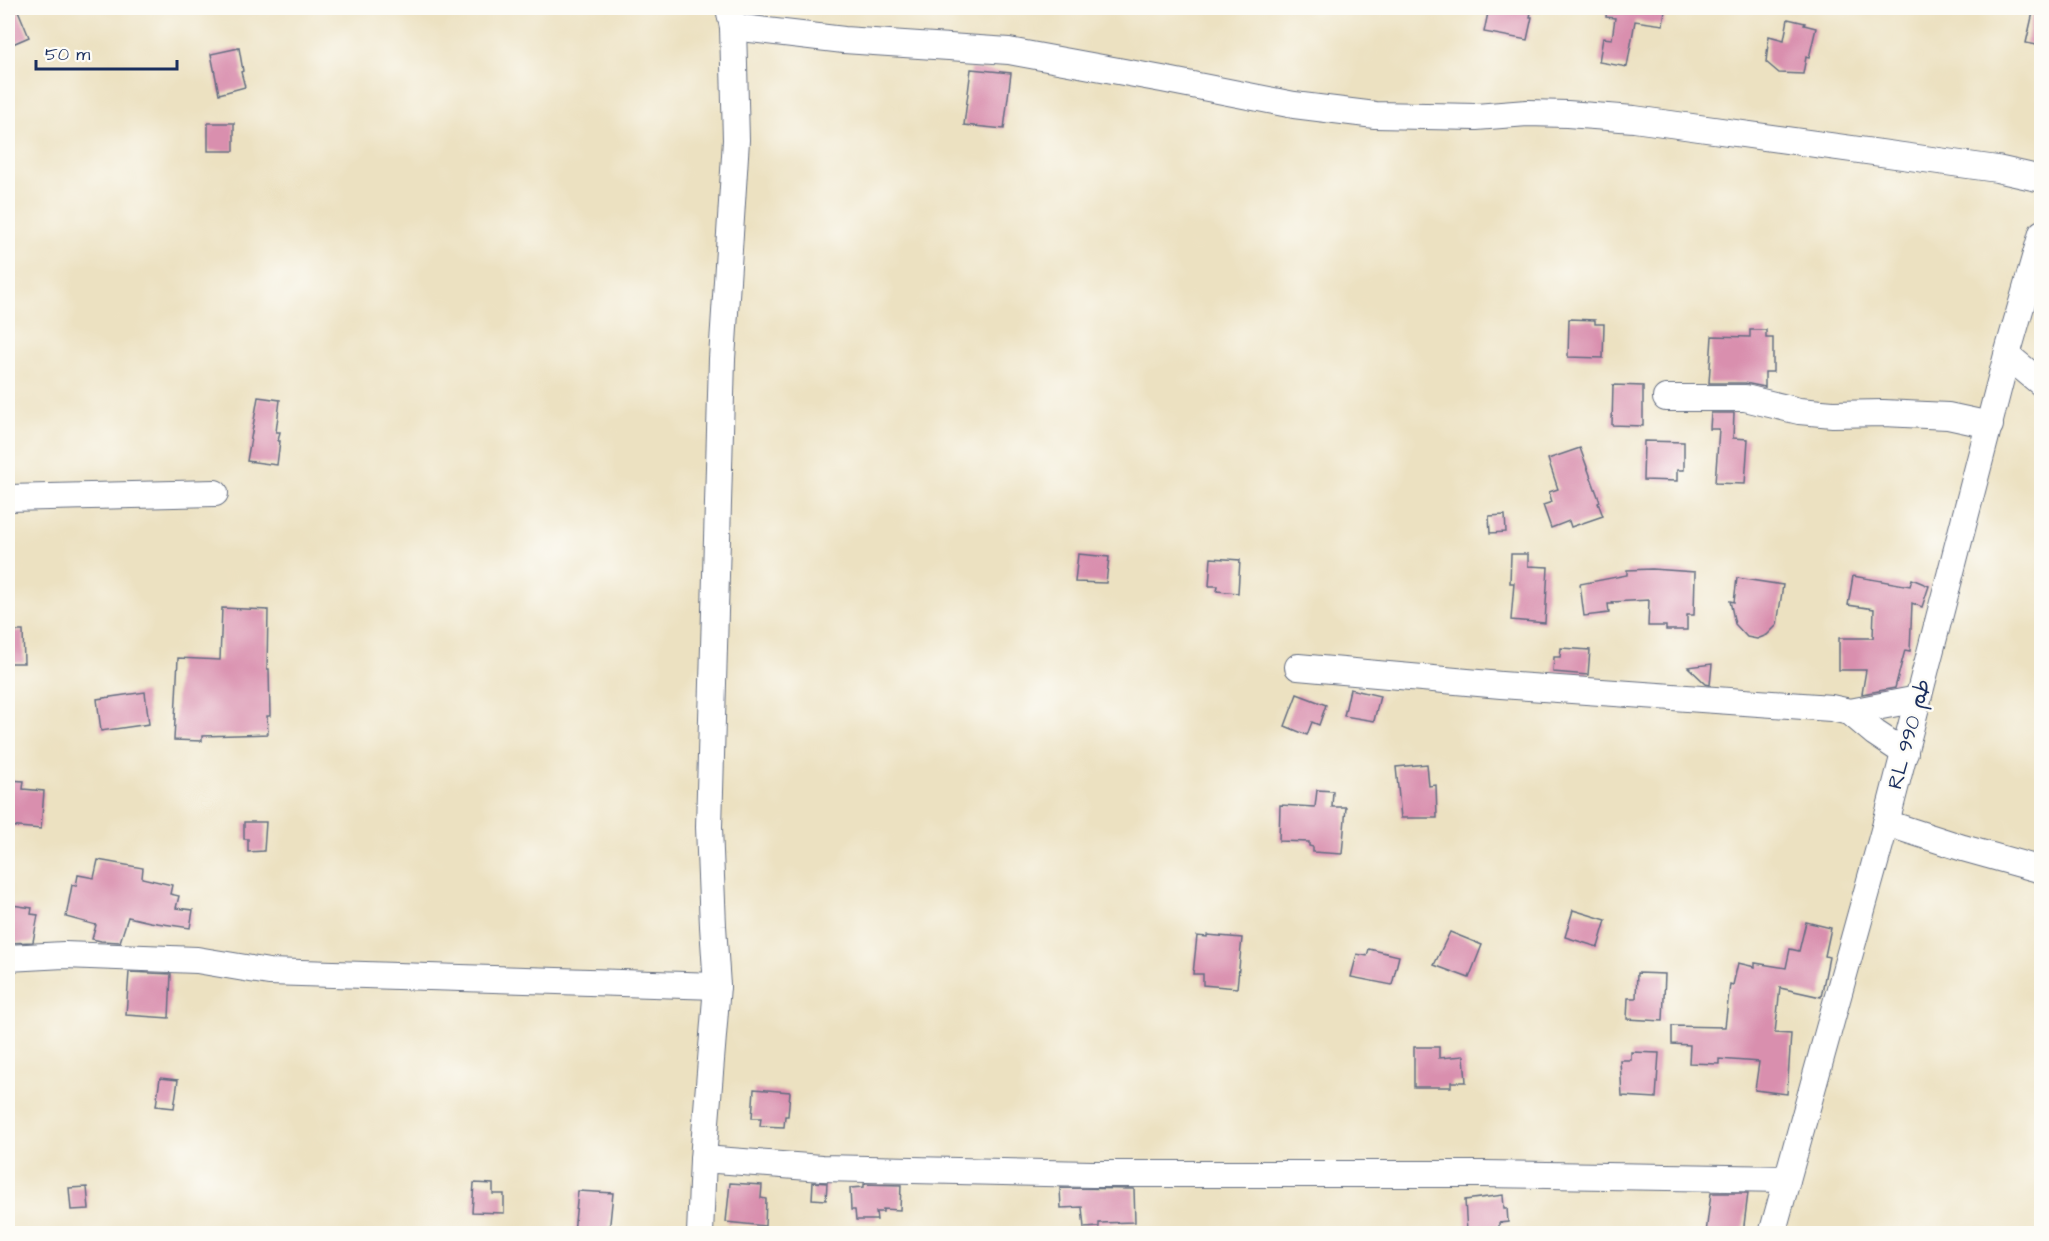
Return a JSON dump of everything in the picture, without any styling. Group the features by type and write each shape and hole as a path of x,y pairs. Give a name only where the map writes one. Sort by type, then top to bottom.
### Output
{"street":[{"path":"700,1233 703,1159 717,986 712,926 710,827 722,359 736,140 731,17 844,40 1009,51 1306,107 1375,115 1476,117 1527,113 1634,119 1997,169 2042,179"},
{"name":"RL طم 990","path":"1772,1233 1905,753 2007,355 2037,268 2042,233"},
{"path":"2007,355 2042,384"},
{"path":"1666,398 1745,399 1799,411 1833,414 1883,413 1948,416 1990,425"},
{"path":"8,498 215,493"},
{"path":"1298,667 1501,685 1831,708 1850,712 1918,699"},
{"path":"1850,712 1875,733 1905,753"},
{"path":"1886,823 2042,870"},
{"path":"8,958 64,955 197,960 268,972 717,986"},
{"path":"703,1159 822,1167 1092,1174 1483,1174 1787,1179"}],"building":[{"path":"8,8 17,8 29,37 8,46"},
{"path":"1489,8 1532,8 1527,40 1484,32"},
{"path":"1607,8 1665,10 1663,25 1635,21 1627,67 1599,62 1603,38 1612,39 1615,18 1606,17"},
{"path":"2034,8 2042,8 2042,46 2026,43"},
{"path":"1788,19 1816,28 1803,74 1779,73 1766,62 1769,36 1784,40"},
{"path":"239,48 245,87 219,94 211,54"},
{"path":"971,69 1011,73 1004,129 964,125"},
{"path":"208,123 234,123 234,151 208,151"},
{"path":"1569,319 1595,320 1595,324 1604,324 1603,358 1568,357"},
{"path":"1750,330 1766,330 1766,338 1773,338 1773,372 1765,372 1765,387 1745,383 1709,383 1712,336 1750,337"},
{"path":"1613,385 1643,386 1643,426 1612,425"},
{"path":"258,397 280,400 276,432 280,432 277,465 247,461"},
{"path":"1711,413 1734,413 1733,438 1748,439 1745,484 1715,483 1719,429 1710,429"},
{"path":"1644,441 1684,442 1684,470 1677,470 1677,481 1643,480"},
{"path":"1580,448 1603,516 1571,527 1569,521 1551,528 1543,505 1552,502 1549,492 1558,489 1548,459"},
{"path":"1505,515 1506,532 1490,533 1489,516"},
{"path":"1078,554 1109,557 1106,583 1075,582"},
{"path":"1511,554 1528,554 1528,566 1548,567 1545,623 1511,620 1514,583 1510,583"},
{"path":"1211,558 1240,560 1238,593 1217,591 1218,586 1209,586"},
{"path":"1627,570 1695,572 1694,615 1687,615 1687,630 1666,630 1666,626 1648,626 1649,600 1612,602 1613,604 1608,604 1609,613 1584,616 1580,584 1627,575"},
{"path":"1853,576 1910,586 1912,579 1929,586 1922,607 1912,603 1910,651 1905,650 1895,688 1862,694 1866,670 1839,670 1839,638 1873,638 1874,609 1848,605"},
{"path":"1737,578 1783,585 1777,625 1767,635 1757,639 1747,637 1735,624 1730,601 1734,602"},
{"path":"222,608 268,610 267,669 269,669 270,716 267,716 268,734 202,736 202,741 174,740 178,658 220,660"},
{"path":"8,631 23,631 24,663 8,663"},
{"path":"1561,648 1590,650 1588,675 1553,672 1554,657 1560,657"},
{"path":"1712,664 1710,685 1688,667"},
{"path":"1350,689 1380,696 1374,721 1344,716"},
{"path":"145,692 149,724 101,731 97,699"},
{"path":"1297,694 1326,705 1319,725 1312,722 1307,735 1285,726"},
{"path":"1427,764 1429,786 1436,785 1437,818 1401,818 1396,767"},
{"path":"8,780 24,781 23,789 44,791 41,829 8,826"},
{"path":"1317,790 1333,791 1332,807 1346,807 1342,854 1313,852 1313,847 1309,846 1309,842 1279,841 1280,805 1315,807"},
{"path":"244,822 266,822 264,851 248,852 248,839 244,839"},
{"path":"98,860 143,868 142,878 172,885 170,894 179,896 176,908 193,910 190,928 128,917 120,942 92,939 96,925 66,917 72,885 76,886 78,875 94,878"},
{"path":"12,905 32,908 31,914 38,915 33,942 8,943 8,908 11,909"},
{"path":"1573,910 1606,920 1598,947 1565,937"},
{"path":"1806,922 1831,928 1825,956 1829,957 1821,997 1780,988 1775,1033 1791,1034 1787,1094 1755,1090 1759,1062 1719,1059 1719,1064 1689,1063 1690,1045 1672,1044 1672,1026 1725,1027 1730,984 1733,985 1738,963 1755,967 1755,963 1786,968 1790,949 1799,951"},
{"path":"1450,932 1482,945 1469,978 1434,965"},
{"path":"1207,935 1242,938 1237,988 1203,985 1203,974 1193,974 1197,936 1207,937"},
{"path":"1369,949 1399,956 1392,985 1351,977 1357,954 1367,956"},
{"path":"129,972 171,974 169,1018 126,1015"},
{"path":"1637,973 1665,974 1663,1021 1627,1019 1628,998 1636,998"},
{"path":"1414,1047 1439,1047 1439,1058 1464,1056 1466,1082 1451,1082 1451,1087 1414,1087"},
{"path":"1631,1052 1659,1053 1656,1098 1622,1096 1620,1060 1631,1060"},
{"path":"160,1078 178,1080 174,1108 156,1106"},
{"path":"754,1089 790,1092 788,1116 785,1116 784,1127 760,1126 761,1118 752,1118"},
{"path":"813,1182 827,1183 826,1200 812,1199"},
{"path":"474,1183 493,1184 493,1194 504,1194 504,1213 472,1212"},
{"path":"730,1183 762,1185 761,1198 766,1199 765,1226 726,1222"},
{"path":"864,1184 901,1185 900,1210 883,1209 883,1212 876,1212 877,1220 856,1220 855,1210 851,1210 850,1188 864,1187"},
{"path":"87,1187 89,1209 71,1210 69,1188"},
{"path":"1060,1188 1134,1189 1135,1222 1099,1223 1099,1227 1084,1228 1082,1207 1061,1208"},
{"path":"578,1191 613,1193 609,1233 574,1233"},
{"path":"1711,1193 1748,1193 1743,1233 1706,1233"},
{"path":"1503,1195 1508,1222 1499,1223 1499,1232 1467,1233 1465,1200"}]}
